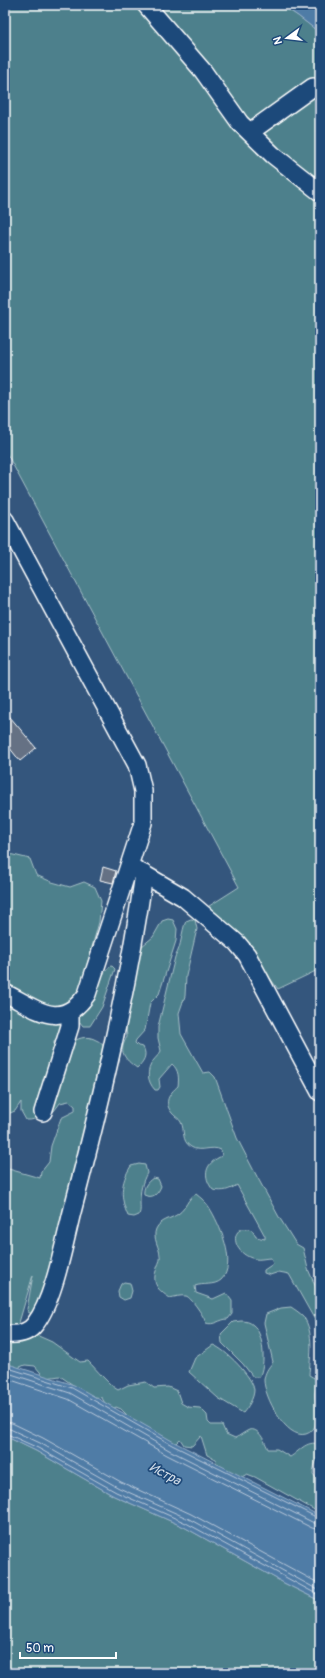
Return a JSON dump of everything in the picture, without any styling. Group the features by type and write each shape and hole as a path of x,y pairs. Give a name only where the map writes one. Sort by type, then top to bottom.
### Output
{"street":[{"path":"146,5 203,71 240,123 273,155 320,192"},
{"path":"250,132 313,87"},
{"path":"5,520 136,765 144,791 143,823 136,870 136,933 113,1045 55,1279 42,1314 34,1326 17,1335 5,1334"},
{"path":"5,993 50,1015 62,1015 79,1006 87,994 136,870"},
{"path":"136,870 183,897 237,943 246,956 320,1092"},
{"path":"42,1112 70,1026 70,1012"}],"green space":[{"path":"5,5 281,5 320,33 320,969 278,989 238,935 206,908 239,887 5,450"},
{"path":"5,853 30,859 36,875 52,882 70,887 84,882 95,887 101,901 99,922 80,990 65,1010 49,1010 5,989"},
{"path":"168,919 173,920 177,929 176,941 159,994 150,1003 145,1030 135,1043 138,1046 143,1047 145,1053 143,1061 137,1068 126,1058 123,1051 124,1042 127,1037 125,1018 136,951 153,937 162,921"},
{"path":"191,919 195,920 197,929 186,976 185,996 179,1013 181,1034 203,1073 210,1072 215,1077 237,1138 279,1217 296,1244 303,1248 308,1269 320,1297 320,1332 289,1274 279,1272 270,1275 264,1273 264,1270 273,1264 271,1258 255,1259 240,1251 237,1245 236,1234 240,1230 252,1230 256,1237 265,1239 265,1236 237,1185 223,1191 213,1190 207,1180 207,1170 212,1162 222,1156 221,1150 214,1148 195,1149 188,1145 184,1139 181,1122 172,1113 168,1105 168,1098 178,1086 176,1069 172,1064 159,1079 160,1087 158,1090 155,1090 149,1080 149,1068 161,1051 158,1038 158,1027 175,957 186,921"},
{"path":"112,966 115,969 102,1007 90,1026 83,1026 79,1021 81,1010 96,996 99,980 109,967"},
{"path":"5,1001 60,1023 62,1028 54,1042 54,1057 74,1041 84,1037 100,1042 106,1048 94,1105 88,1110 91,1119 51,1278 32,1314 28,1312 27,1309 33,1275 18,1326 5,1333 5,1168 40,1178 41,1172 49,1162 51,1146 61,1118 75,1111 75,1106 69,1101 60,1103 54,1111 34,1119 26,1120 21,1111 21,1102 15,1111 5,1115"},
{"path":"139,1164 145,1165 147,1173 141,1190 140,1213 134,1217 128,1216 125,1209 122,1191 127,1172 131,1166"},
{"path":"153,1178 158,1179 161,1186 160,1189 153,1196 144,1195 146,1185"},
{"path":"196,1194 206,1203 213,1214 222,1233 227,1254 228,1264 226,1273 221,1280 215,1283 195,1286 196,1293 213,1299 226,1293 232,1301 232,1314 228,1319 212,1324 206,1323 198,1308 188,1297 178,1296 170,1298 159,1289 155,1282 155,1274 160,1260 160,1253 155,1236 156,1229 160,1224 181,1212 191,1198"},
{"path":"124,1282 130,1283 132,1291 130,1298 124,1300 119,1297 118,1291 121,1284"},
{"path":"291,1307 303,1316 307,1323 311,1345 309,1375 316,1379 318,1385 315,1395 318,1409 317,1418 313,1430 306,1434 298,1434 284,1424 272,1406 264,1380 267,1370 273,1362 264,1323 266,1314 281,1308"},
{"path":"241,1321 252,1324 260,1335 263,1350 263,1365 259,1377 253,1377 243,1364 222,1343 221,1334 233,1322"},
{"path":"34,1334 52,1342 80,1362 88,1361 118,1390 128,1385 146,1382 154,1388 168,1387 177,1391 181,1403 188,1407 200,1408 207,1415 208,1422 211,1425 222,1425 226,1434 235,1438 249,1430 256,1431 261,1436 268,1449 277,1449 290,1457 306,1445 314,1443 319,1444 320,1448 313,1474 320,1483 320,1513 255,1477 247,1474 240,1478 220,1470 215,1459 207,1455 201,1436 192,1446 184,1445 180,1439 173,1446 131,1419 121,1409 116,1407 111,1410 107,1407 102,1398 89,1396 60,1376 45,1378 35,1366 25,1365 15,1369 5,1366 5,1342"},
{"path":"213,1345 238,1364 252,1384 254,1390 253,1396 243,1413 218,1398 189,1372 195,1358"},
{"path":"5,1436 36,1451 114,1496 184,1527 284,1583 320,1601 320,1673 5,1673"}],"water":[{"path":"282,5 320,5 320,33 298,16"},
{"name":"Истра","path":"5,1363 74,1385 174,1442 320,1516 320,1601 284,1583 184,1527 114,1496 36,1451 5,1436"}],"building":[{"path":"5,711 36,748 20,761 5,742"},
{"path":"103,867 116,871 113,883 100,880"}]}
